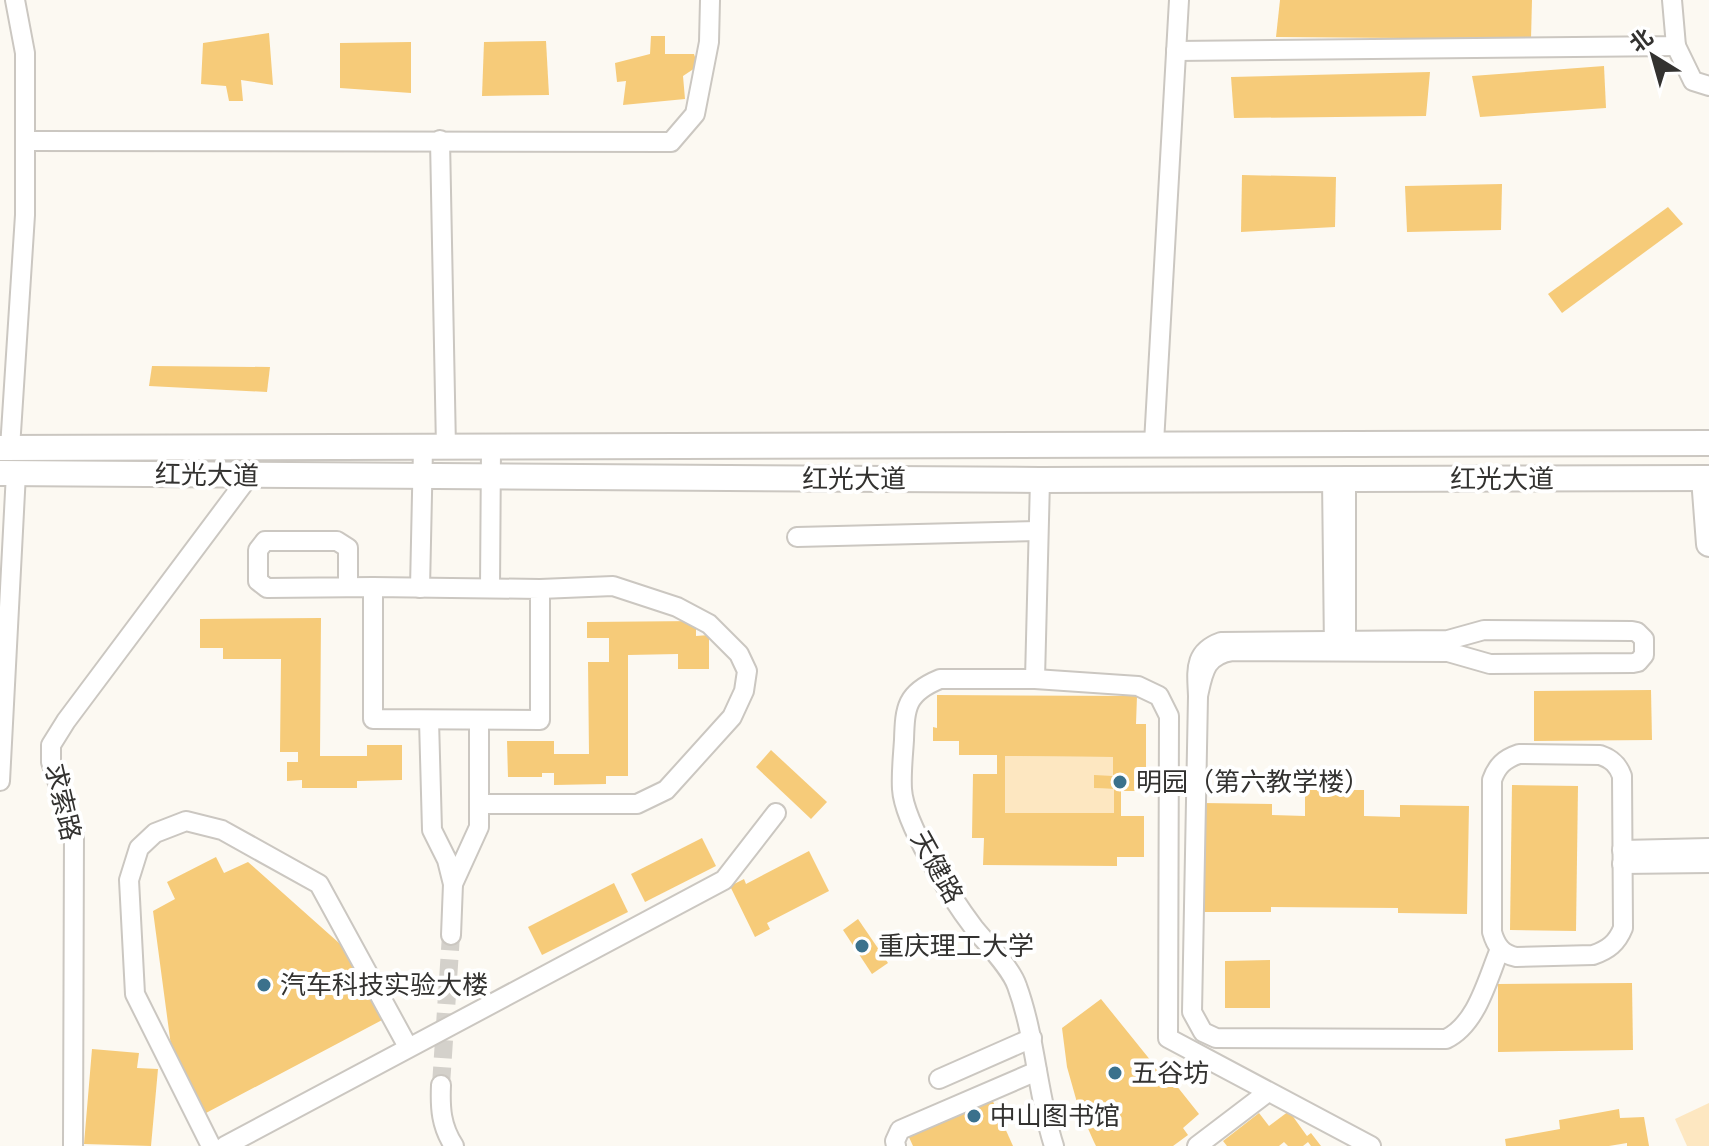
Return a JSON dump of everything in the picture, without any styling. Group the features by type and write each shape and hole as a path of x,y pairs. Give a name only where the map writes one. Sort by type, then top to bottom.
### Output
{"main road":[{"name":"红光大道","path":"3,445 491,448 1709,443"},
{"name":"红光大道","path":"8,473 1040,480 1706,478"},
{"path":"1706,478 1709,544"}],"street":[{"path":"3,445 25,215 25,53 15,0"},
{"path":"25,141 671,142 695,114 709,42 710,0"},
{"path":"1154,443 1179,0"},
{"path":"1672,0 1676,46 1693,81 1709,86"},
{"path":"1176,51 1676,46"},
{"path":"420,588 423,477 435,448 440,140"},
{"path":"490,588 491,448"},
{"path":"0,781 8,473"},
{"name":"求索路","path":"73,1146 74,832 51,762 51,745 250,475"},
{"path":"1339,479 1340,646"},
{"path":"1035,679 1040,480"},
{"path":"797,537 1038,531"},
{"path":"348,587 348,548 337,541 265,541 258,550 258,581 267,588 540,589 613,586 677,607 709,624 739,654 747,671 744,691 732,717 666,790 637,804 479,804"},
{"path":"373,587 373,719 429,720 540,720 540,589"},
{"path":"1340,646 1448,640 1484,630 1632,631 1644,639 1644,655 1633,663 1490,664 1448,652 1230,640 1212,645 1197,661 1192,1012 1203,1032 1216,1038 1446,1039 1463,1028 1470,1018 1500,949"},
{"name":"天健路","path":"1054,1146 1044,1117 1032,1038 1016,983 960,909 915,829 902,790 905,710 912,696 925,685 940,679 1035,679 1138,686 1159,696 1169,716 1168,1038 1268,1092"},
{"path":"429,720 432,830 447,860 453,884 451,935"},
{"path":"453,884 479,827 479,720"},
{"path":"1519,754 1600,755 1608,758 1622,776 1622,857 1623,928 1619,938 1604,952 1516,957 1500,949 1492,932 1492,780 1495,770 1502,762 1519,754"},
{"path":"225,1146 724,880 776,813"},
{"path":"211,1146 135,994 129,880 139,848 155,833 186,821 222,830 319,884 408,1047"},
{"path":"432,830 444,839 456,842 468,838 479,827"},
{"path":"1622,857 1709,848"},
{"path":"1622,857 1709,863"},
{"path":"939,1079 1032,1038"},
{"path":"896,1146 900,1130 1037,1071"},
{"path":"441,1085 440,1109 445,1134 454,1146"},
{"path":"1197,1146 1268,1092 1371,1146"}],"shaded area":[{"path":"1005,756 1113,757 1113,776 1094,776 1094,788 1114,789 1114,813 1005,813"},
{"path":"1709,1103 1709,1146 1687,1146 1675,1119"}],"building":[{"path":"1280,0 1532,0 1531,39 1276,37"},
{"path":"269,33 273,85 241,80 243,101 229,101 226,86 201,84 203,43"},
{"path":"651,36 665,36 665,54 694,54 698,66 683,76 685,99 623,105 626,81 617,82 615,63 650,54"},
{"path":"546,41 549,95 482,96 484,42"},
{"path":"411,42 411,93 340,88 340,43"},
{"path":"1604,66 1606,108 1480,117 1472,76"},
{"path":"1430,72 1426,116 1234,118 1231,77"},
{"path":"1242,175 1336,177 1335,227 1241,232"},
{"path":"1502,184 1501,230 1407,232 1405,186"},
{"path":"1668,207 1683,224 1562,313 1548,294"},
{"path":"152,366 270,367 267,392 149,386"},
{"path":"321,618 320,756 367,756 367,745 402,745 402,780 357,781 357,788 302,788 302,780 287,781 287,762 298,762 298,752 280,752 281,659 223,659 223,648 200,648 200,619"},
{"path":"696,621 696,636 709,635 709,669 678,669 678,654 628,655 628,776 606,776 606,784 554,785 554,773 542,773 542,777 508,777 507,741 554,741 554,754 589,754 588,662 609,662 609,638 587,638 587,622"},
{"path":"1651,690 1652,740 1534,741 1534,691"},
{"name":"明园（第六教学楼）","path":"937,695 1137,696 1136,724 1146,724 1146,791 1121,791 1121,816 1144,816 1144,857 1117,857 1117,866 983,865 984,838 972,838 973,774 997,774 997,755 959,755 959,741 933,741 933,727 937,728","holes":["1005,756 1113,757 1113,776 1094,775 1094,788 1114,789 1114,813 1005,813"]},
{"path":"771,750 827,802 811,819 756,767"},
{"path":"1512,785 1578,786 1576,931 1510,930"},
{"path":"1305,790 1364,790 1364,816 1400,817 1400,805 1469,806 1467,914 1398,913 1398,908 1271,907 1271,912 1202,912 1203,803 1272,804 1272,815 1305,816"},
{"path":"702,838 716,866 645,902 631,874"},
{"path":"809,851 829,891 767,923 770,929 755,937 730,886 744,879 746,884"},
{"name":"汽车科技实验大楼","path":"216,857 224,873 248,862 348,951 384,1019 206,1113 171,1046 153,911 175,899 167,882"},
{"path":"614,883 628,912 542,955 528,927"},
{"path":"858,919 888,963 872,974 843,930"},
{"path":"1270,960 1270,1008 1225,1008 1225,961"},
{"path":"1632,983 1633,1050 1498,1052 1498,984"},
{"name":"五谷坊","path":"1101,999 1168,1082 1172,1080 1199,1114 1183,1128 1188,1135 1173,1146 1096,1146 1094,1142 1078,1106 1067,1067 1062,1028"},
{"path":"92,1049 139,1053 137,1068 158,1069 151,1146 84,1144"},
{"name":"中山图书馆","path":"991,1097 1013,1146 913,1146 908,1135"},
{"path":"1619,1109 1620,1118 1644,1117 1649,1146 1627,1146 1627,1143 1609,1146 1506,1146 1505,1139 1560,1129 1559,1120"},
{"path":"1289,1111 1307,1136 1311,1133 1321,1146 1311,1146 1308,1142 1303,1146 1288,1146 1284,1142 1279,1146 1227,1146 1223,1141 1259,1113 1269,1126"}],"tunnel":[{"path":"441,1085 451,935"}],"place":[{"name":"明园（第六教学楼）","path":"1120,782"},
{"name":"重庆理工大学","path":"862,946"},
{"name":"汽车科技实验大楼","path":"264,985"},
{"name":"五谷坊","path":"1115,1073"},
{"name":"中山图书馆","path":"974,1116"}]}
